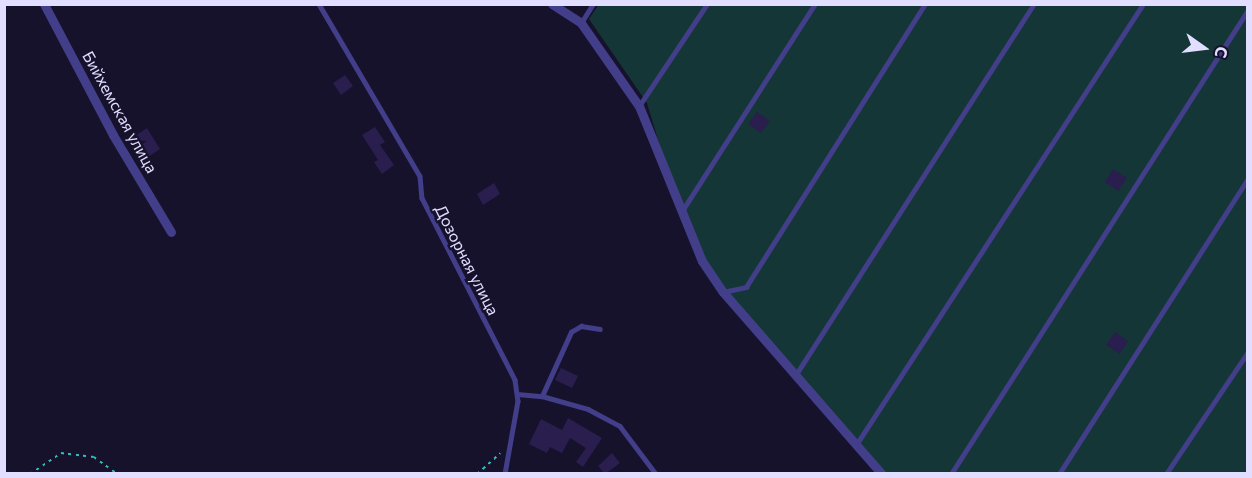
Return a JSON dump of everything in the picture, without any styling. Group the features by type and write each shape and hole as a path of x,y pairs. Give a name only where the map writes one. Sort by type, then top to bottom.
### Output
{"street":[{"name":"Бийхемская улица","path":"44,4 171,232"},
{"path":"552,4 581,23 639,106 680,213 702,261 723,292 882,474"}],"lane":[{"name":"Дозорная улица","path":"319,4 420,176 422,198 515,380 517,394 505,474"},
{"path":"581,23 593,4"},
{"path":"639,106 707,4"},
{"path":"680,213 815,4"},
{"path":"723,292 746,287 925,4"},
{"path":"795,376 1035,4"},
{"path":"856,445 1143,4"},
{"path":"951,474 1248,10"},
{"path":"1059,474 1248,178"},
{"path":"542,396 575,327 600,329"},
{"path":"1166,474 1248,352"},
{"path":"517,394 542,396 588,410 620,426 656,474"}],"path":[{"path":"477,474 510,445"},
{"path":"30,474 61,453 94,457 117,474"}],"green space":[{"path":"599,4 1247,5 1247,473 882,473 723,292 680,213 647,103 589,19"}],"building":[{"path":"345,75 353,86 341,95 333,83"},
{"path":"757,112 770,121 761,133 748,124"},
{"path":"375,127 385,142 380,145 394,165 382,174 374,162 378,160 362,135"},
{"path":"147,128 160,149 145,159 132,138"},
{"path":"1113,169 1127,178 1118,191 1105,182"},
{"path":"494,183 500,194 483,205 477,194"},
{"path":"1115,332 1128,341 1120,354 1106,345"},
{"path":"561,368 578,376 572,388 555,380"},
{"path":"568,418 602,438 583,467 576,462 586,448 570,438 562,453 550,447 547,453 529,444 541,419 562,430"},
{"path":"612,453 620,463 605,474 598,466"}]}
